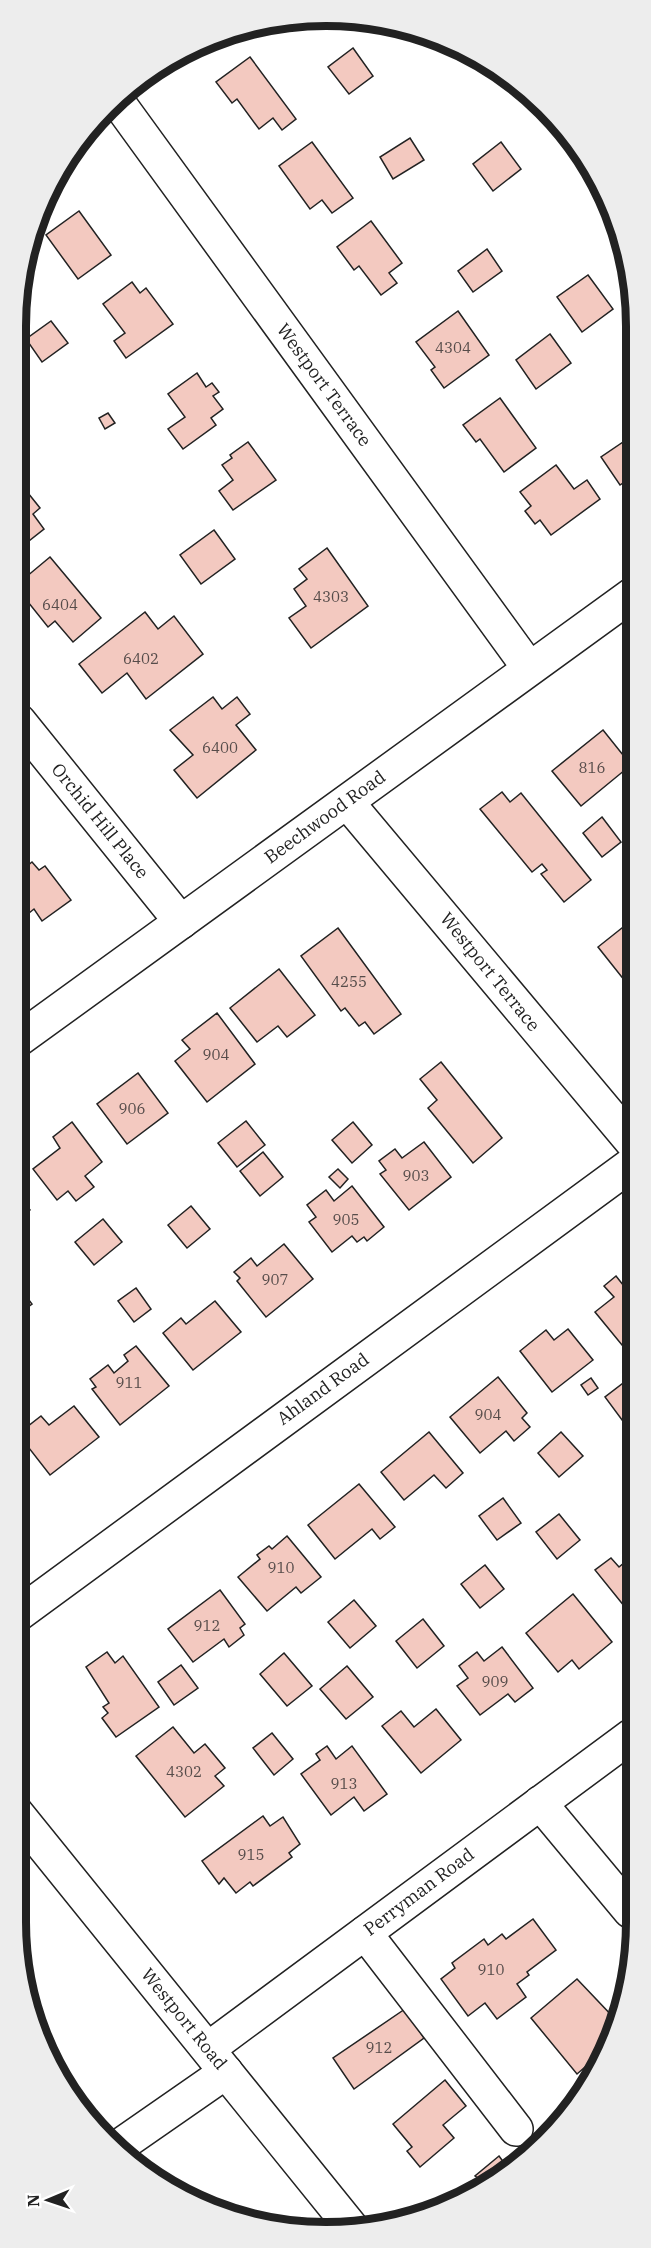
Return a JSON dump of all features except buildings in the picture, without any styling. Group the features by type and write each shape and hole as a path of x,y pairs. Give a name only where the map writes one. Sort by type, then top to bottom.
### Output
{"street":[{"name":"Westport Terrace","path":"121,106 529,668"},
{"name":"Beechwood Road","path":"26,1034 626,599"},
{"name":"Orchid Hill Place","path":"26,730 181,922"},
{"name":"Westport Terrace","path":"347,802 626,1135"},
{"name":"Ahland Road","path":"26,1609 626,1168"},
{"name":"Perryman Road","path":"122,2143 365,1933 626,1740"},
{"path":"540,1803 626,1906"},
{"name":"Westport Road","path":"26,1826 347,2222"},
{"path":"365,1933 516,2129"}]}
